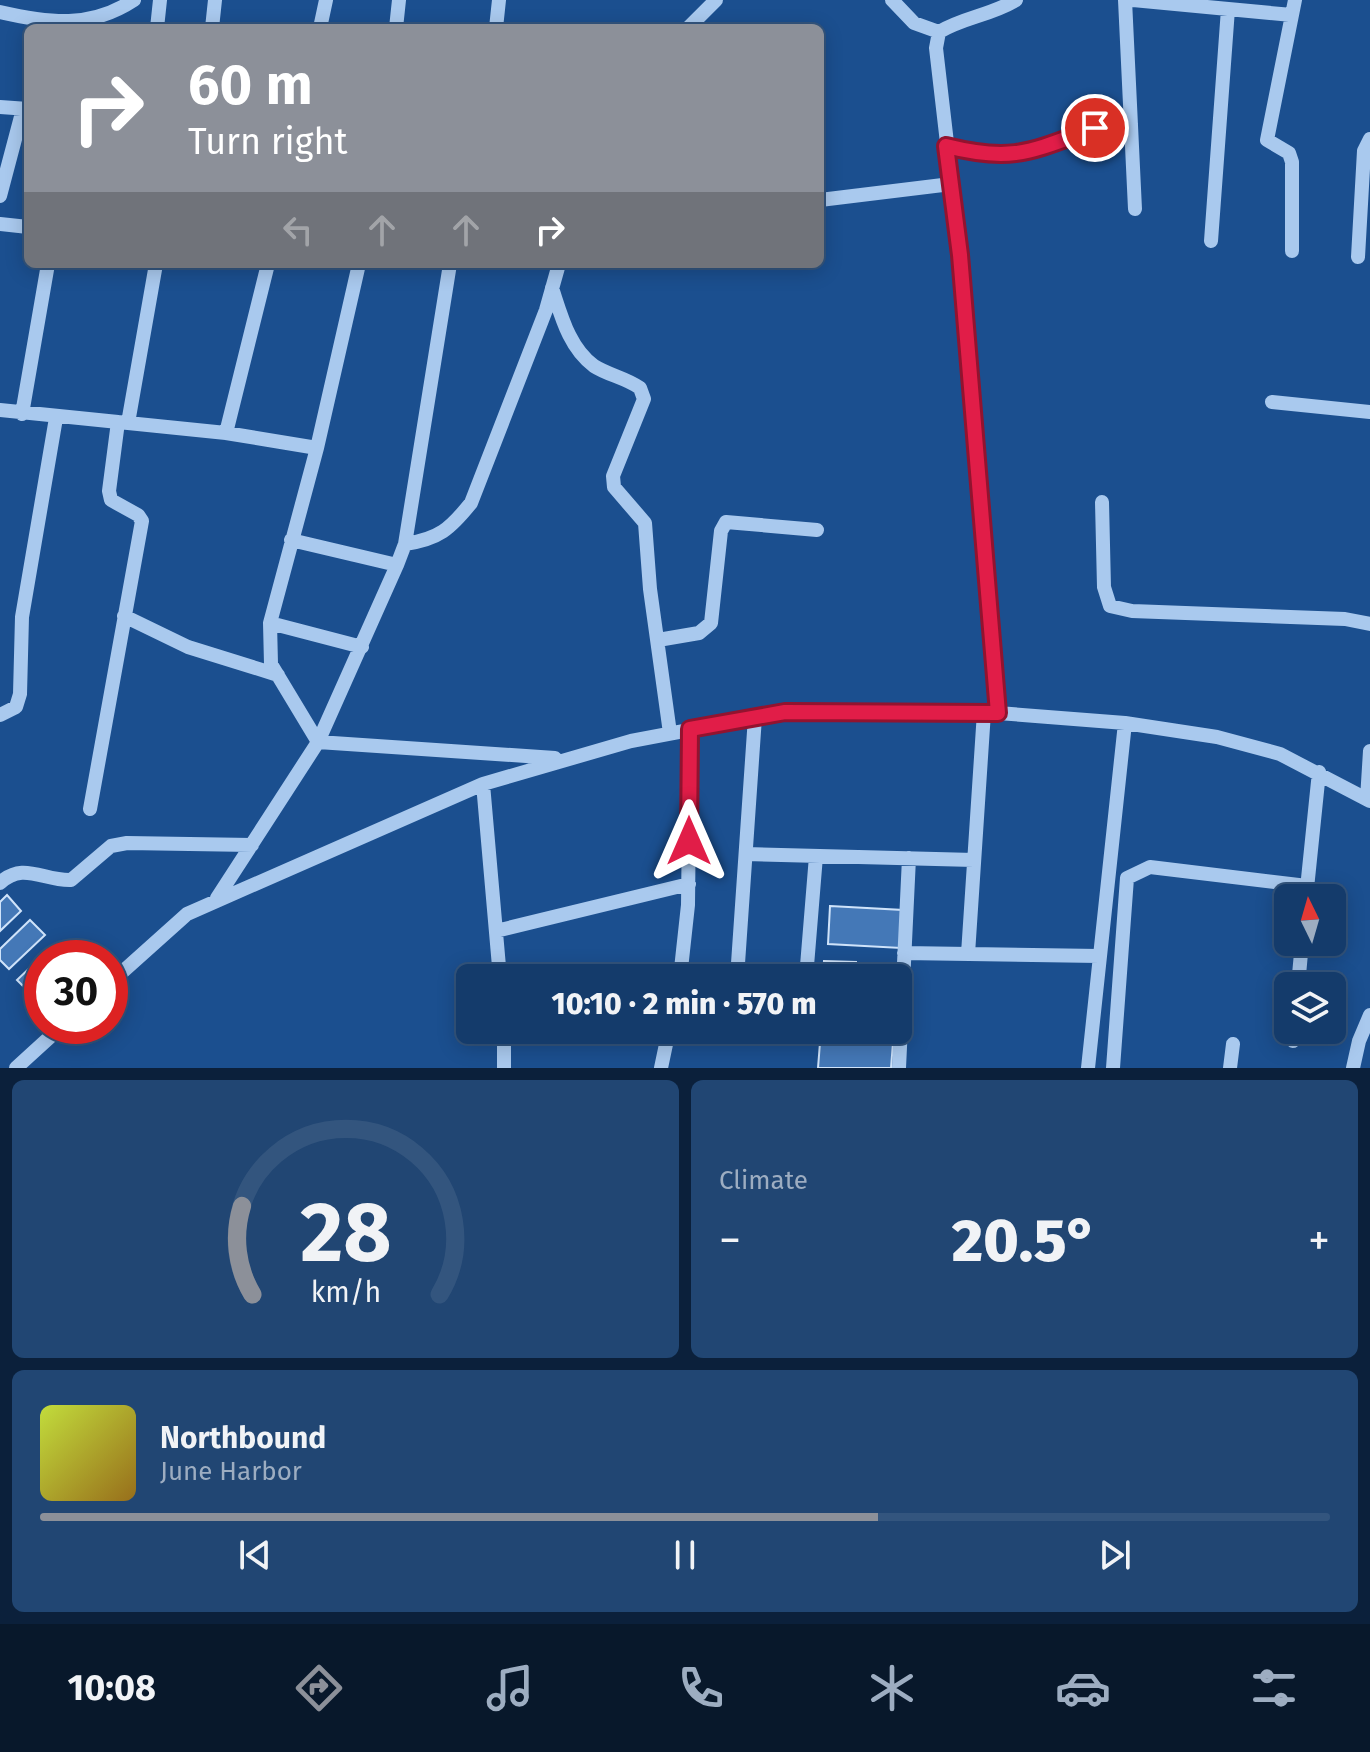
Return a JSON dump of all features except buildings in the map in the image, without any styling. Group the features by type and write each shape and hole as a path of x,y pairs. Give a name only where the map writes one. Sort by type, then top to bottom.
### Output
{"street":[{"path":"2,0 0,9 46,24"},
{"path":"60,24 105,22 134,0"},
{"path":"157,24 160,0"},
{"path":"212,24 215,0"},
{"path":"321,24 326,0"},
{"path":"396,24 399,0"},
{"path":"496,24 499,0"},
{"path":"892,0 914,23 939,32"},
{"path":"968,954 974,860 991,713 951,184 936,48 939,32 959,20 1001,9 1016,0"},
{"path":"1125,0 1135,209"},
{"path":"1133,0 1228,9 1294,8 1267,140 1289,153 1292,162 1292,251"},
{"path":"692,24 715,1"},
{"path":"1211,241 1228,9"},
{"path":"0,107 24,109"},
{"path":"0,196 24,116"},
{"path":"946,146 988,155 1021,155 1095,128 1131,124"},
{"path":"1358,257 1364,151 1370,139"},
{"path":"824,200 951,184"},
{"path":"0,224 24,227"},
{"path":"22,414 47,268"},
{"path":"90,809 142,521 138,515 111,500 109,491 155,268"},
{"path":"226,433 267,268"},
{"path":"318,742 278,675 269,646 270,623 317,448 358,268"},
{"path":"217,899 318,742 405,544 449,268"},
{"path":"405,544 431,540 455,523 471,503 558,268"},
{"path":"552,288 567,330 583,355 594,366 640,388 644,399 613,476 614,487 645,523 670,733"},
{"path":"1272,402 1370,412"},
{"path":"0,410 226,433 317,448"},
{"path":"0,715 16,707 20,694 19,638 56,418"},
{"path":"1102,502 1104,587 1110,606 1132,611 1345,619 1370,624"},
{"path":"658,640 699,633 711,623 721,531 726,522 817,530"},
{"path":"291,540 397,565"},
{"path":"124,616 188,647 278,675"},
{"path":"270,623 362,647"},
{"path":"128,967 187,914 483,784 563,759 670,733 755,717 785,712 991,713 1125,723 1217,737 1280,754 1368,800 1370,751"},
{"path":"738,964 755,717"},
{"path":"1088,1068 1125,723"},
{"path":"681,964 689,884 690,729"},
{"path":"318,742 563,759"},
{"path":"1307,884 1319,772"},
{"path":"483,784 499,964"},
{"path":"0,883 11,872 26,870 60,881 71,880 111,846 127,843 252,845"},
{"path":"746,854 974,860"},
{"path":"807,964 816,856"},
{"path":"899,1068 909,858"},
{"path":"1113,1068 1127,878 1150,867 1274,887"},
{"path":"496,931 689,884"},
{"path":"904,953 1099,956"},
{"path":"1353,1068 1359,1041 1370,1015"},
{"path":"16,1068 42,1044"},
{"path":"504,1044 504,1068"},
{"path":"661,1068 666,1044"},
{"path":"1230,1068 1233,1044"}],"route":[{"path":"689,841 690,729 785,712 998,713 960,255 946,146 1004,157 1021,155 1095,128"}]}
